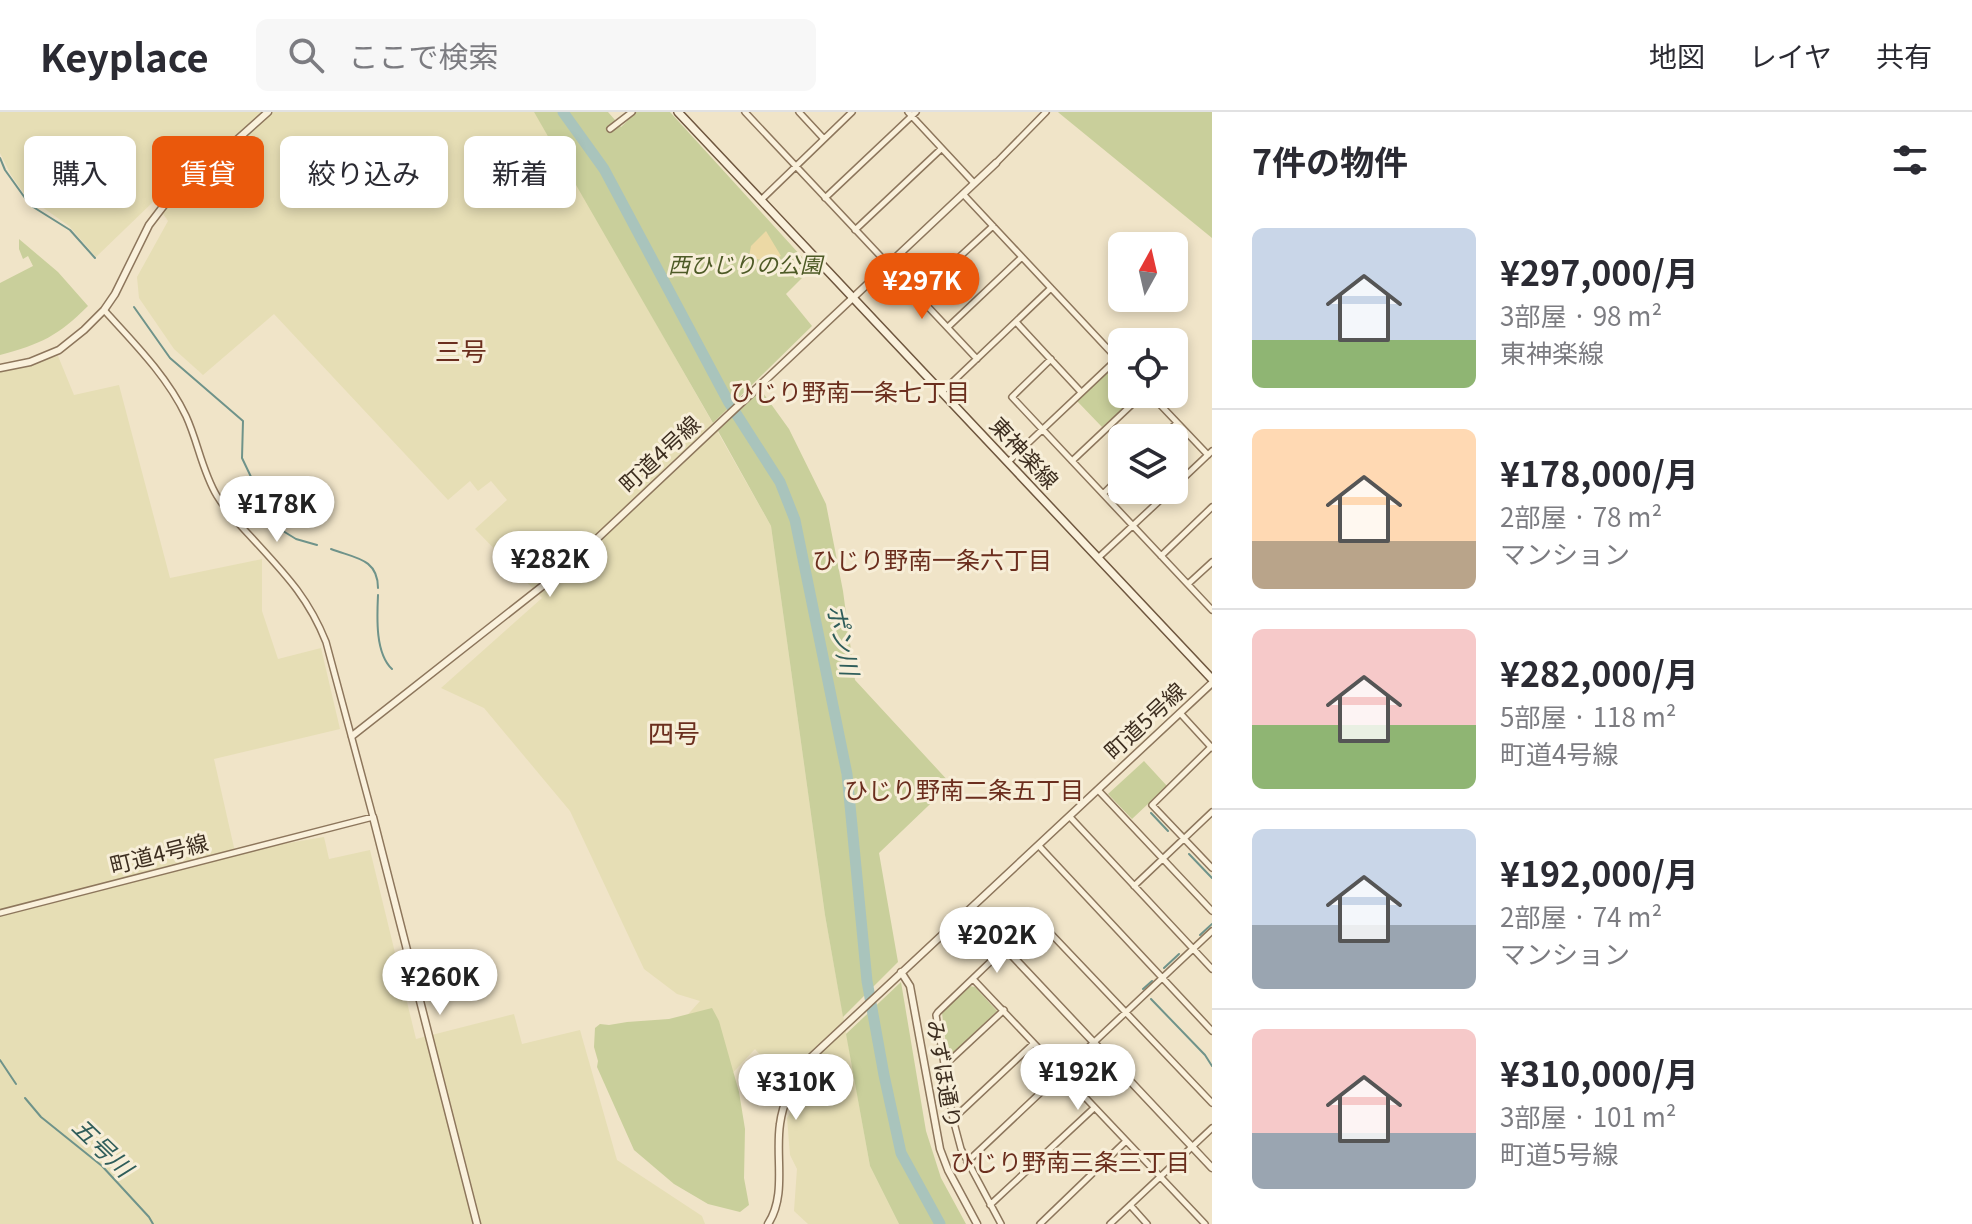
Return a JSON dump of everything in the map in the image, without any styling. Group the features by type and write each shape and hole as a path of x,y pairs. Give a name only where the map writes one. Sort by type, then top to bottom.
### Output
{"main road":[{"name":"東神楽線","path":"678,112 1212,681"}],"street":[{"path":"0,368 30,362 59,350 84,330 115,294 149,225 165,204 268,112"},
{"path":"610,129 632,112"},
{"path":"745,112 977,359"},
{"path":"799,112 824,139"},
{"path":"761,200 852,112"},
{"name":"町道4号線","path":"352,736 568,566 996,163 1046,112"},
{"path":"825,198 912,113 974,183"},
{"path":"855,230 941,149"},
{"path":"963,194 1108,349"},
{"path":"917,296 993,226"},
{"path":"948,327 1022,257"},
{"path":"942,392 1051,288"},
{"path":"104,310 176,396 205,472 218,497 302,595 316,617 352,736 477,1224"},
{"path":"1016,322 1081,392"},
{"path":"1051,359 1012,397 1212,610"},
{"path":"1008,462 1108,367"},
{"path":"1072,461 1128,408"},
{"path":"1163,408 1210,453 1188,473"},
{"path":"1103,494 1108,489"},
{"path":"1098,558 1156,504"},
{"path":"1161,556 1212,507"},
{"path":"1188,584 1212,562"},
{"name":"町道5号線","path":"768,1224 778,1197 779,1126 785,1101 807,1061 1212,681"},
{"path":"1180,713 1212,747 1152,805 1212,868"},
{"path":"1098,790 1212,911"},
{"path":"1134,886 1212,812"},
{"name":"町道4号線","path":"0,913 373,817"},
{"path":"1070,817 1212,969"},
{"path":"1039,846 1212,1031"},
{"path":"970,911 1212,1168"},
{"path":"1001,1224 961,1149 936,1015 1036,918 1212,1103"},
{"path":"967,1162 1212,931"},
{"name":"みずほ通り","path":"901,972 910,986 940,1149 977,1224"},
{"path":"973,979 1205,1224"},
{"path":"945,1065 1004,1010"},
{"path":"953,1119 1033,1044"},
{"path":"990,1205 1094,1108"},
{"path":"1110,1224 1212,1128"},
{"path":"1040,1224 1126,1141"},
{"path":"1130,1205 1147,1224"}],"shaded area":[{"path":"0,112 534,112 549,136 464,136 464,208 576,208 576,182 771,526 825,915 870,1166 899,1224 808,1224 794,1211 797,1169 790,1155 787,1118 798,1100 755,1049 712,1095 674,1030 700,1001 677,994 644,969 570,811 484,708 441,688 542,598 475,529 507,500 491,481 478,491 470,481 448,500 274,314 203,375 174,349 139,298 137,277 168,221 159,208 264,208 264,136 152,136 152,203 96,257 69,226 43,208 136,208 136,136 24,136 24,194 0,153"},
{"path":"58,356 74,395 119,385 170,578 262,559 262,611 278,659 321,648 340,729 214,759 235,852 324,837 329,859 370,850 416,1039 514,1014 522,1044 580,1030 617,1160 702,1216 705,1224 0,1224 0,368"}],"green space":[{"name":"西ひじりの公園","path":"534,112 608,112 621,127 636,112 670,112 812,268 786,294 812,326 713,423 576,185 576,136 548,136"},
{"path":"1212,112 1212,238 1059,113"},
{"path":"19,239 58,272 88,306 48,338 0,355 0,283 33,266 28,256 23,259"},
{"path":"1108,372 1108,408 1123,408 1102,427 1077,401"},
{"path":"761,390 789,429 826,504 843,591 855,680 951,784 879,853 898,962 843,1017 825,915 771,526 718,431"},
{"path":"1144,761 1167,786 1132,819 1108,794"},
{"path":"901,982 926,1131 941,1178 966,1224 899,1224 870,1166 846,1034"},
{"path":"969,986 975,987 997,1011 952,1054 947,1052 942,1013"},
{"path":"712,1008 719,1021 739,1092 745,1129 744,1178 749,1205 740,1212 708,1204 674,1184 634,1150 597,1067 594,1047 595,1028 600,1024 669,1019"}],"sand":[{"path":"766,231 781,256 769,262 749,257 751,246"}],"waterway":[{"name":"ポン川","path":"563,112 604,169 728,401 780,482 795,520 847,774 867,981 884,1075 901,1153 940,1224"},
{"path":"0,158 30,205 70,230 95,258"},
{"path":"134,307 170,358 243,421 242,458 272,521 296,539 317,545"},
{"path":"331,549 369,565 377,578 378,588"},
{"path":"378,595 380,644 382,654 392,669"},
{"path":"1151,813 1168,831"},
{"path":"1189,854 1212,878"},
{"path":"1200,935 1212,924"},
{"path":"1164,968 1179,954"},
{"path":"1143,989 1152,981"},
{"path":"1151,999 1212,1066"},
{"name":"五号川","path":"0,1060 16,1084"},
{"name":"五号川","path":"25,1098 41,1117 102,1166 153,1224"}],"district":[{"name":"三号","path":"461,352"},
{"name":"ひじり野南一条七丁目","path":"850,393"},
{"name":"ひじり野南一条六丁目","path":"932,561"},
{"name":"四号","path":"674,734"},
{"name":"ひじり野南二条五丁目","path":"964,791"},
{"name":"ひじり野南三条三丁目","path":"1070,1163"}]}
